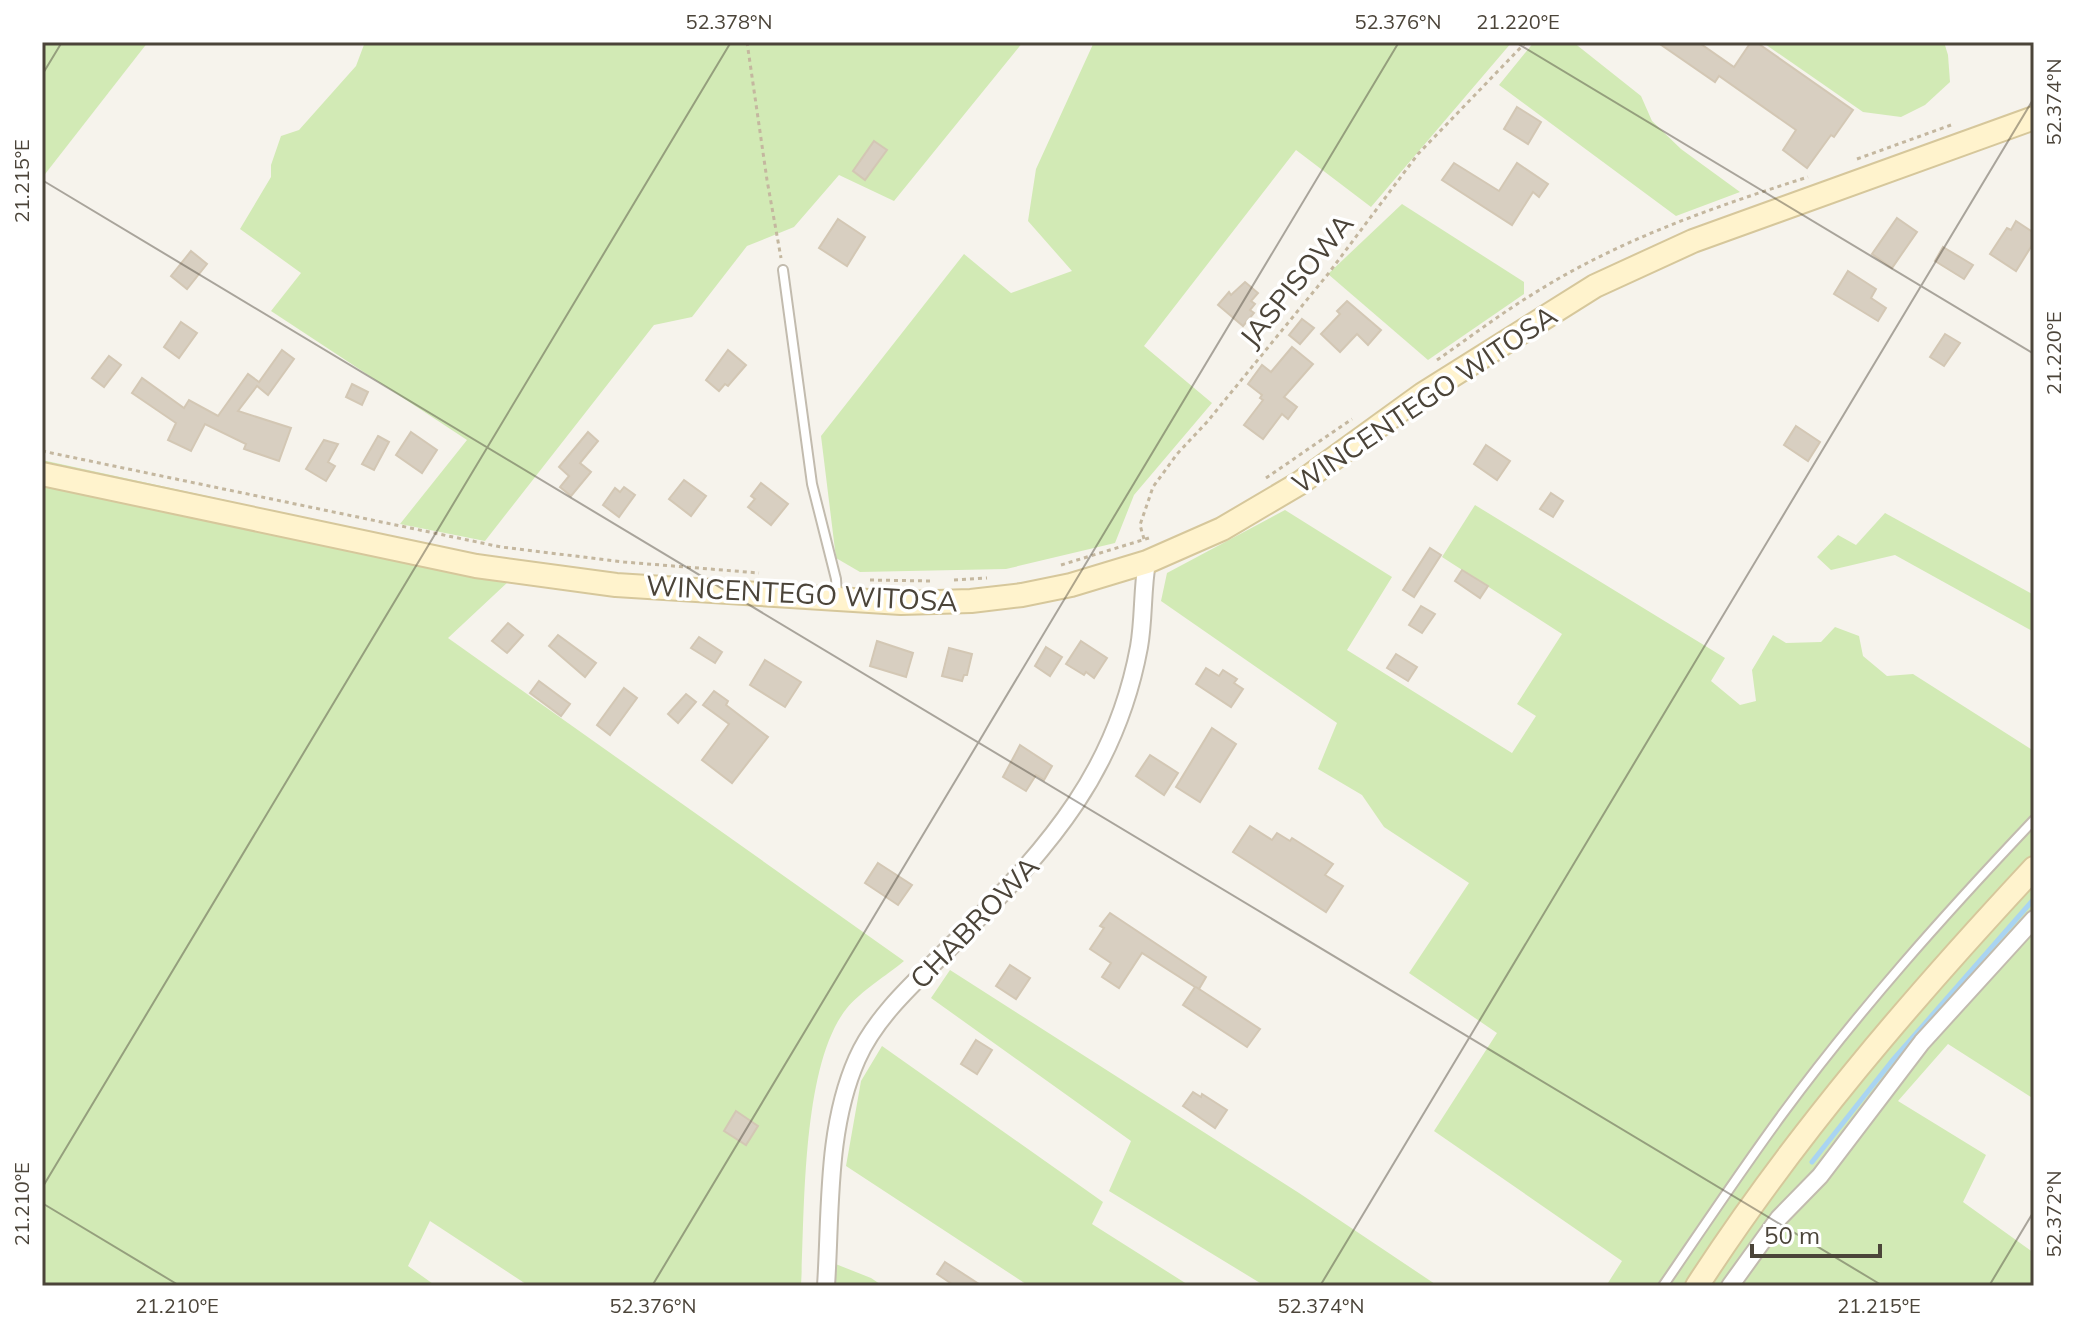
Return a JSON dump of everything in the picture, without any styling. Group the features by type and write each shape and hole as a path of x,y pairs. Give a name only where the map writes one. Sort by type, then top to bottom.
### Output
{"main road":[{"name":"WINCENTEGO WITOSA","path":"42,474 476,566 616,585 901,603 1009,597 1071,585 1147,562 1222,529 1300,483 1423,394 1595,286 1693,241 2034,118"},
{"path":"1697,1286 1817,1120 1962,946 2034,868"}],"street":[{"name":"CHABROWA","path":"826,1286 833,1168 844,1092 858,1056 880,1021 1047,846 1088,786 1122,713 1139,645 1147,562"},
{"path":"1730,1286 1779,1218 1820,1176 1922,1042 2034,919"}],"lane":[{"path":"783,270 812,484 836,579 838,600"},
{"path":"1663,1286 1782,1115 1858,1017 1956,903 2034,820"}],"path":[{"path":"747,42 783,270"},
{"name":"JASPISOWA","path":"1147,562 1140,525 1153,487 1177,454 1207,422 1328,274 1418,154 1526,42"},
{"path":"1854,160 1950,126"},
{"path":"1436,361 1534,293 1620,247 1684,219 1813,175"},
{"path":"1262,481 1362,412"},
{"path":"42,451 501,547 624,562 760,573"},
{"path":"1058,566 1155,536"},
{"path":"866,580 943,581 990,577"}],"green space":[{"path":"42,42 148,42 42,178"},
{"path":"365,42 1023,42 894,201 839,175 794,227 747,246 692,317 654,325 485,541 400,524 467,440 271,311 301,273 240,229 271,177 271,165 281,136 299,130 356,66"},
{"path":"1094,42 1512,42 1371,207 1296,150 1144,346 1212,403 1134,495 1115,543 1006,569 860,572 836,558 821,436 964,254 1011,293 1072,271 1028,221 1036,169"},
{"path":"1534,42 1573,42 1641,96 1652,121 1681,149 1740,192 1676,216 1499,85"},
{"path":"1762,42 1944,42 1950,82 1925,105 1901,117 1863,112"},
{"path":"1402,204 1524,282 1524,294 1428,360 1328,274"},
{"path":"42,460 230,501 509,581 448,638 904,961 847,1008 832,1033 821,1065 808,1141 801,1286 529,1286 430,1221 408,1266 436,1286 42,1286"},
{"path":"1475,505 1725,658 1711,681 1740,705 1756,701 1752,670 1773,635 1786,643 1821,642 1835,627 1859,636 1863,656 1887,676 1913,674 2034,751 2034,852 1894,1007 1766,1172 1686,1286 1606,1286 1622,1261 1434,1131 1497,1033 1409,973 1469,883 1384,827 1362,795 1318,769 1337,723 1161,601 1167,573 1285,510 1392,577 1347,650 1512,753 1536,716 1517,704 1562,634 1442,557"},
{"path":"1885,513 2034,595 2034,632 1895,555 1831,570 1817,557 1838,535 1856,545"},
{"path":"2034,881 2034,1099 1948,1044 1898,1101 1986,1155 1963,1202 2034,1253 2034,1286 1876,1286 1871,1283 1869,1286 1708,1286 1786,1174 1879,1056"},
{"path":"950,970 1299,1193 1438,1286 1265,1286 1109,1191 1131,1141 931,998"},
{"path":"882,1046 1103,1202 1092,1224 1190,1286 1029,1286 846,1166 861,1081"},
{"path":"828,1261 871,1278 883,1286 826,1286"}],"building":[{"path":"1657,42 1698,42 1734,67 1751,42 1756,42 1853,110 1807,168 1783,150 1796,130 1719,76 1715,82"},
{"path":"1517,107 1541,122 1528,144 1504,129"},
{"path":"874,141 887,150 865,180 853,171"},
{"path":"1454,163 1499,191 1517,163 1548,184 1539,197 1533,192 1512,225 1442,180"},
{"path":"1897,218 1917,232 1892,268 1872,254"},
{"path":"838,219 865,237 847,266 819,248"},
{"path":"2016,221 2034,233 2034,242 2016,271 1990,254 2007,228 2011,230"},
{"path":"1943,247 1973,265 1964,279 1935,261"},
{"path":"191,251 207,264 187,289 171,276"},
{"path":"1848,271 1876,289 1871,298 1886,308 1878,321 1834,294"},
{"path":"1245,282 1258,293 1251,301 1255,304 1250,310 1254,313 1243,326 1218,305 1229,292 1231,295"},
{"path":"1347,301 1381,330 1368,345 1357,334 1340,352 1321,334 1340,314 1337,311"},
{"path":"1302,319 1314,328 1300,344 1289,335"},
{"path":"181,322 197,333 179,358 164,347"},
{"path":"1945,334 1960,343 1944,366 1930,357"},
{"path":"1292,347 1313,364 1284,397 1297,407 1288,419 1282,414 1263,439 1244,425 1263,400 1260,398 1262,395 1248,384 1262,365 1271,372"},
{"path":"282,350 294,359 268,395 257,386 238,411 291,428 279,461 244,449 246,444 205,424 191,451 168,440 176,423 132,393 142,378 184,408 189,400 218,416 248,374 259,382"},
{"path":"728,350 746,365 728,386 725,384 719,391 706,380"},
{"path":"109,356 121,365 104,387 92,378"},
{"path":"352,384 368,392 362,405 346,397"},
{"path":"1796,426 1820,442 1808,461 1784,445"},
{"path":"411,432 437,450 422,473 396,455"},
{"path":"588,432 598,441 580,463 591,472 571,496 560,487 569,476 559,467"},
{"path":"378,436 389,442 374,470 362,464"},
{"path":"324,440 338,444 328,462 335,466 326,481 306,469"},
{"path":"1486,445 1510,461 1497,480 1474,464"},
{"path":"684,480 706,496 691,516 669,499"},
{"path":"761,483 788,504 771,525 748,507 755,499 751,496"},
{"path":"624,487 635,495 619,517 603,505 615,488 620,492"},
{"path":"1551,493 1563,501 1553,517 1540,509"},
{"path":"1430,548 1441,555 1414,597 1403,590"},
{"path":"1462,570 1488,586 1480,598 1455,581"},
{"path":"1421,606 1435,614 1422,633 1409,625"},
{"path":"508,623 523,635 507,653 492,641"},
{"path":"558,635 596,663 585,677 549,646"},
{"path":"699,637 722,652 715,663 691,648"},
{"path":"877,641 913,653 906,677 870,666"},
{"path":"1081,641 1107,658 1094,678 1066,664"},
{"path":"1046,647 1062,657 1050,676 1035,666"},
{"path":"949,648 972,654 967,675 962,681 942,676"},
{"path":"1396,654 1417,667 1408,681 1387,668"},
{"path":"765,660 801,682 785,707 750,685"},
{"path":"1206,668 1219,676 1223,670 1237,679 1234,683 1243,689 1231,707 1196,684"},
{"path":"539,681 570,704 561,716 530,693"},
{"path":"624,688 637,698 610,735 597,725"},
{"path":"714,691 728,701 726,705 768,737 732,783 702,760 729,724 703,705"},
{"path":"686,694 696,702 678,723 668,714"},
{"path":"1212,728 1236,744 1200,802 1176,787"},
{"path":"1020,745 1052,766 1044,780 1036,775 1026,791 1003,777"},
{"path":"1150,755 1178,773 1164,795 1136,776"},
{"path":"1250,826 1272,840 1277,833 1290,841 1292,838 1333,864 1325,875 1343,886 1326,912 1233,852"},
{"path":"878,863 912,885 898,905 865,883"},
{"path":"1110,913 1206,977 1199,989 1260,1029 1247,1047 1183,1005 1195,987 1142,953 1119,988 1102,977 1111,963 1090,949 1104,928 1100,926"},
{"path":"1010,965 1030,978 1016,999 996,986"},
{"path":"976,1040 992,1050 977,1074 961,1064"},
{"path":"1193,1092 1201,1097 1202,1094 1227,1110 1215,1128 1183,1106"},
{"path":"736,1111 758,1126 746,1145 724,1131"},
{"path":"945,1262 982,1286 955,1286 937,1274"}],"waterway":[{"path":"1812,1162 1892,1061 2034,899"}]}
